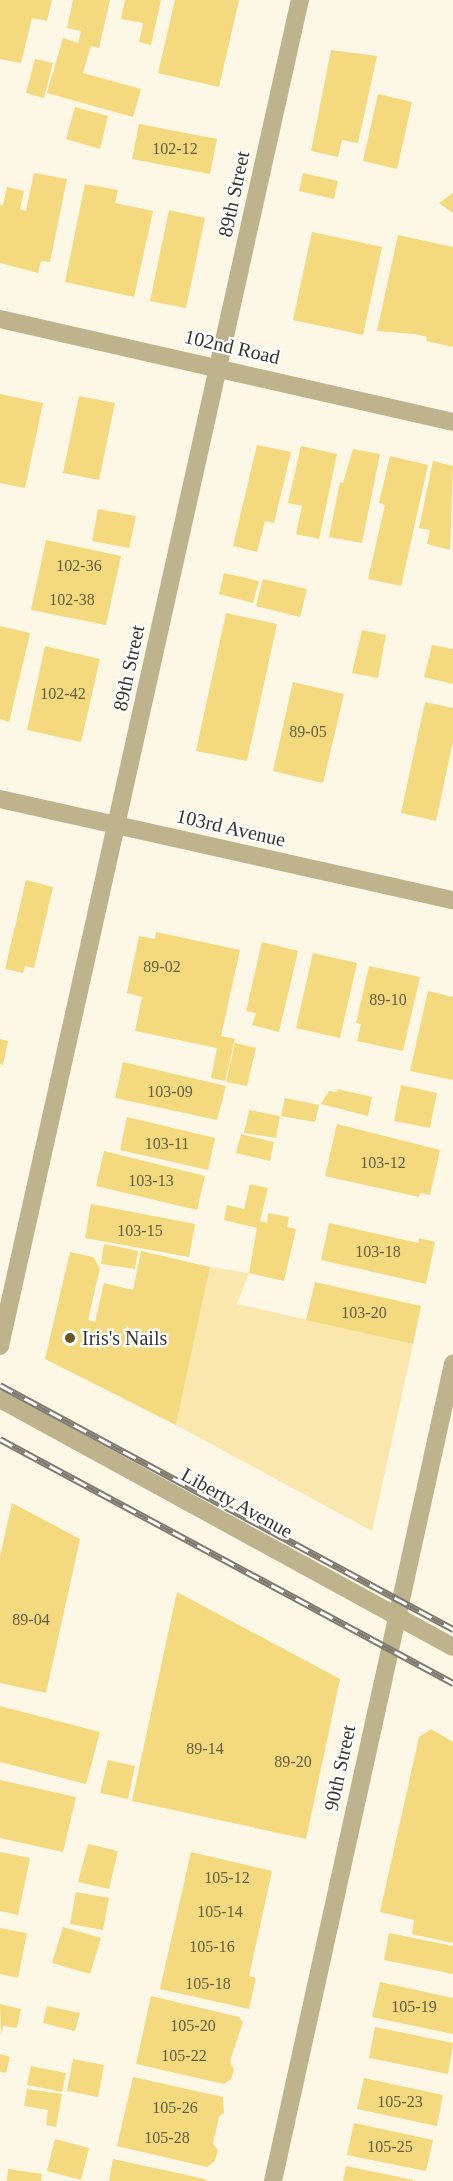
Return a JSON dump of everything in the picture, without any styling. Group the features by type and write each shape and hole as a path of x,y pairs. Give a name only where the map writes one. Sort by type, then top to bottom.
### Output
{"street":[{"name":"89th Street","path":"0,1346 300,0"},
{"name":"102nd Road","path":"0,319 219,366 453,422"},
{"name":"103rd Avenue","path":"0,799 453,900"},
{"name":"90th Street","path":"273,2181 453,1364"},
{"name":"Liberty Avenue","path":"0,1399 453,1647"}],"shaded area":[{"path":"210,1267 249,1273 237,1304 413,1344 372,1531 176,1425"}],"building":[{"path":"0,0 52,0 47,21 32,18 21,63 0,59"},
{"path":"73,0 110,0 99,48 91,46 83,73 141,89 133,117 47,93 63,38 78,43 81,31 67,28"},
{"path":"125,0 161,0 151,45 139,42 143,23 121,19"},
{"path":"175,0 239,0 219,87 158,73"},
{"path":"331,50 377,56 358,143 342,140 338,157 311,151"},
{"path":"35,59 53,63 44,98 26,93"},
{"path":"378,94 412,102 397,169 363,161"},
{"path":"75,107 108,116 100,149 66,139"},
{"path":"139,124 217,139 210,174 132,159"},
{"path":"34,173 67,179 50,262 41,261 38,273 0,263 0,205 3,205 7,187 24,191 20,209 26,211"},
{"path":"303,173 338,181 334,199 299,191"},
{"path":"85,184 118,190 115,203 153,211 134,297 65,282"},
{"path":"453,193 453,213 439,203"},
{"path":"169,210 205,218 186,308 150,301"},
{"path":"312,232 382,247 363,335 293,320"},
{"path":"398,235 453,247 453,347 426,341 427,337 415,334 377,331"},
{"path":"0,394 43,403 25,488 0,483"},
{"path":"79,396 115,403 99,480 63,473"},
{"path":"257,445 291,452 274,523 265,521 257,552 233,546"},
{"path":"301,446 337,454 319,539 296,534 302,506 288,503"},
{"path":"353,449 380,454 362,543 329,537 340,482 343,483"},
{"path":"390,456 428,465 401,586 368,579 385,505 379,503"},
{"path":"433,461 453,466 450,550 427,544 430,530 419,528"},
{"path":"98,509 136,516 129,548 92,541"},
{"path":"46,540 121,556 106,625 31,610"},
{"path":"224,573 259,581 253,603 219,594"},
{"path":"263,579 307,589 300,617 256,606"},
{"path":"226,613 277,624 247,761 196,751"},
{"path":"0,626 30,633 9,722 0,719"},
{"path":"362,630 386,635 378,678 352,673"},
{"path":"432,645 453,649 453,684 424,677"},
{"path":"45,646 100,659 81,742 27,730"},
{"path":"293,682 344,694 323,783 273,771"},
{"path":"425,702 453,708 453,741 436,821 401,813"},
{"path":"26,880 53,887 34,968 25,966 23,973 5,969"},
{"path":"156,932 240,950 221,1036 235,1039 225,1081 211,1078 217,1048 135,1031 142,997 127,993 139,936 155,939"},
{"path":"262,942 298,951 279,1032 252,1025 256,1013 246,1011"},
{"path":"313,953 357,963 340,1038 296,1028"},
{"path":"369,966 420,977 403,1051 357,1041 361,1024 356,1023"},
{"path":"428,991 453,997 453,1080 410,1071"},
{"path":"0,1039 8,1041 3,1065 0,1064"},
{"path":"235,1043 256,1048 247,1086 226,1082"},
{"path":"123,1062 226,1086 217,1120 115,1098"},
{"path":"401,1085 437,1093 430,1128 394,1121"},
{"path":"338,1089 372,1097 368,1116 321,1104 329,1091 337,1092"},
{"path":"285,1098 319,1105 315,1122 281,1116"},
{"path":"249,1110 280,1116 276,1138 244,1133"},
{"path":"127,1117 215,1138 208,1170 120,1150"},
{"path":"337,1124 440,1150 430,1195 420,1193 419,1197 325,1176"},
{"path":"241,1134 274,1142 270,1161 236,1153"},
{"path":"104,1151 205,1176 197,1210 96,1186"},
{"path":"250,1184 268,1188 260,1221 267,1223 268,1213 289,1217 287,1227 296,1229 284,1281 249,1273 257,1228 224,1220 227,1205 244,1209"},
{"path":"91,1204 195,1224 189,1257 85,1238"},
{"path":"329,1223 418,1243 419,1238 435,1242 426,1284 321,1260"},
{"path":"104,1244 138,1251 135,1269 101,1264"},
{"path":"141,1251 210,1267 176,1425 45,1359 70,1252 93,1257 100,1268 88,1320 95,1322 104,1283 133,1290"},
{"path":"315,1282 421,1306 413,1344 306,1320"},
{"path":"12,1503 80,1539 46,1693 0,1683 0,1557"},
{"path":"177,1592 340,1679 306,1839 132,1801"},
{"path":"0,1706 100,1732 86,1784 0,1762"},
{"path":"431,1729 453,1742 453,1943 412,1934 414,1920 380,1912 419,1737"},
{"path":"108,1760 135,1766 128,1799 100,1793"},
{"path":"0,1780 76,1797 63,1852 0,1838"},
{"path":"88,1844 118,1851 109,1889 78,1882"},
{"path":"0,1852 30,1858 18,1915 0,1911"},
{"path":"191,1852 272,1871 249,1976 256,1978 249,2009 160,1989"},
{"path":"76,1892 109,1898 103,1930 70,1924"},
{"path":"63,1927 101,1938 90,1974 52,1963"},
{"path":"0,1928 27,1933 18,1978 0,1974"},
{"path":"389,1933 453,1946 453,1974 384,1960"},
{"path":"380,1982 453,1998 453,2034 372,2017"},
{"path":"151,1996 239,2017 243,2022 230,2061 234,2070 231,2079 224,2084 136,2064"},
{"path":"0,2004 21,2009 17,2028 3,2026 1,2035"},
{"path":"47,2006 80,2013 75,2031 43,2023"},
{"path":"375,2027 453,2043 448,2074 369,2058"},
{"path":"0,2054 10,2057 6,2073 0,2072"},
{"path":"73,2059 104,2065 98,2097 67,2091"},
{"path":"31,2066 66,2073 62,2092 27,2085"},
{"path":"133,2077 223,2097 224,2113 219,2116 213,2144 218,2150 215,2161 207,2167 117,2146"},
{"path":"364,2078 443,2095 437,2126 357,2109"},
{"path":"27,2089 62,2094 56,2127 46,2125 48,2110 24,2106"},
{"path":"354,2123 433,2140 426,2171 347,2155"},
{"path":"55,2139 89,2148 81,2180 47,2171"},
{"path":"113,2159 205,2179 207,2181 109,2181"},
{"path":"346,2166 413,2180 413,2181 343,2181"},
{"path":"8,2169 42,2174 41,2181 7,2181"}],"railway":[{"path":"0,1385 453,1629"},
{"path":"0,1439 453,1683"}],"place":[{"name":"Iris's Nails","path":"70,1338"}]}
